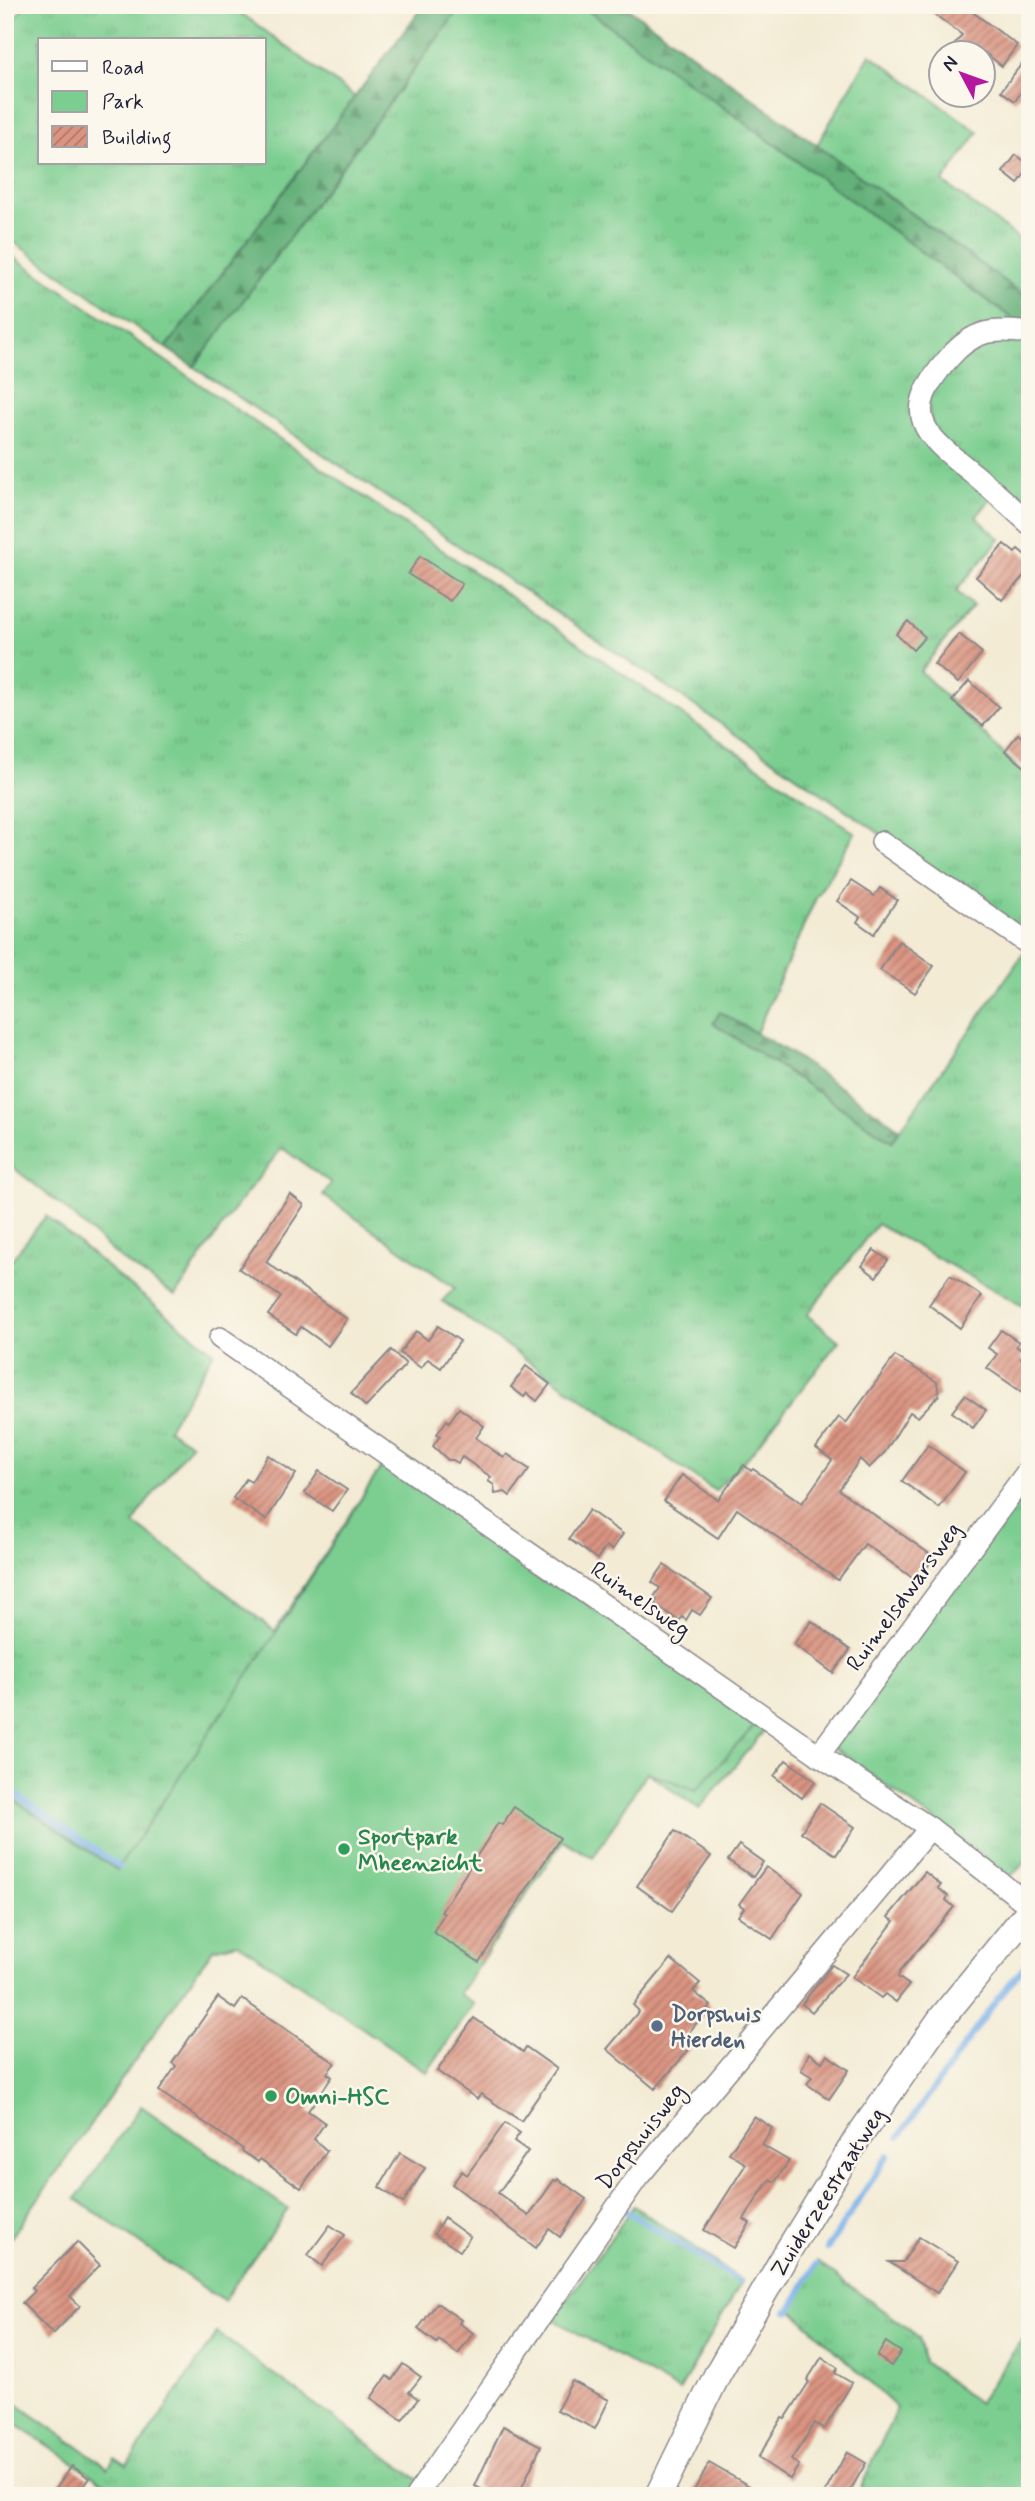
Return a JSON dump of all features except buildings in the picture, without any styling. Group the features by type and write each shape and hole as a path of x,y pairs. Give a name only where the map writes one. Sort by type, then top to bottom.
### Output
{"main road":[{"name":"Zuiderzeestraatweg","path":"658,2496 718,2373 786,2254 857,2140 941,2019 1030,1908"}],"street":[{"path":"1030,333 995,330 979,334 965,342 934,377 923,399 922,411 928,434 1030,524"},
{"path":"881,842 1030,945"},
{"name":"Ruimelsweg","path":"220,1339 819,1755 930,1828 1030,1908"},
{"name":"Ruimelsdwarsweg","path":"819,1755 1030,1468"},
{"name":"Dorpshuisweg","path":"416,2496 637,2178 930,1828"}],"green space":[{"path":"25,5 230,5 355,97 166,348 5,236 5,32"},
{"path":"424,5 462,5 194,367 166,348"},
{"path":"462,5 580,5 1024,327 977,329 916,411 993,496 976,517 1000,539 956,591 973,606 920,671 1030,780 1030,937 679,695 194,367"},
{"path":"580,5 624,5 1030,300 1030,328 1024,327"},
{"path":"870,54 926,94 926,108 945,108 978,132 943,182 1030,247 1030,300 817,145"},
{"path":"5,251 855,833 816,898 756,1033 720,1013 714,1023 892,1141 1026,950 1030,952 1030,1310 877,1224 807,1315 839,1341 749,1456 715,1491 442,1301 455,1288 323,1195 331,1183 282,1148 231,1213 175,1296 121,1259 62,1206 5,1161"},
{"path":"981,338 1030,338 1030,517 932,431 928,400 932,389"},
{"path":"720,1012 792,1054 900,1129 892,1141 713,1023"},
{"path":"46,1216 214,1352 168,1429 191,1444 142,1509 134,1524 275,1631 382,1466 767,1727 699,1809 647,1772 117,1870 5,1794 5,1268"},
{"name":"Sportpark Mheenzicht","path":"382,1466 757,1723 696,1790 647,1772 593,1858 563,1840 459,1994 474,2004 427,2072 238,1943 213,1949 5,2246 5,1794 117,1870 270,1642"},
{"path":"1014,1502 1030,1512 1030,1858 1011,1876 833,1747"},
{"path":"141,2106 288,2209 223,2301 76,2199"},
{"path":"634,2206 742,2281 679,2391 553,2319"},
{"path":"817,2262 919,2337 924,2362 978,2403 1030,2328 1030,2496 857,2496 897,2408 790,2308"},
{"path":"217,2333 420,2481 410,2496 124,2496 5,2417 5,2396 108,2467 115,2457 127,2465"}],"waterway":[{"path":"5,1787 120,1867"},
{"path":"899,2137 998,1998 1030,1959"},
{"path":"827,2249 888,2155"},
{"path":"626,2211 738,2281"},
{"path":"786,2311 789,2312 816,2265"}],"place":[{"name":"Sportpark Mheenzicht","path":"344,1849"},
{"name":"Dorpshuis Hierden","path":"657,2026"},
{"name":"Omni-HSC","path":"271,2096"}]}
